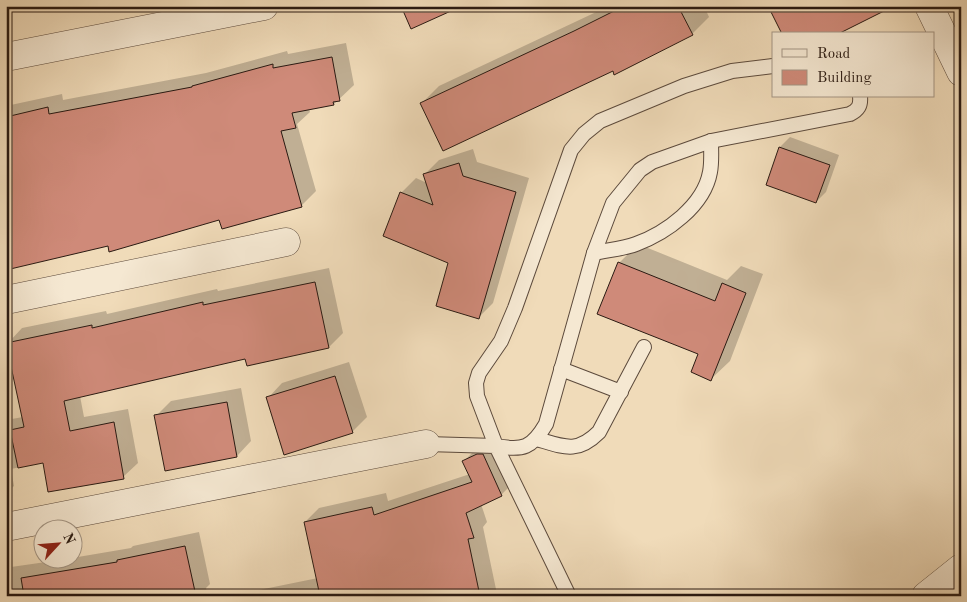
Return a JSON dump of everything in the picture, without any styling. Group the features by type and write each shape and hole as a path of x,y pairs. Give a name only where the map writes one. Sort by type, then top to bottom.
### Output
{"street":[{"path":"6,57 264,6"},
{"path":"930,6 961,72"},
{"path":"6,300 286,242"},
{"path":"6,527 426,444"},
{"path":"926,596 961,568"}],"lane":[{"path":"569,596 496,446 477,396 476,383 478,373 501,341 515,308 571,150 584,134 600,121 684,86 732,72 772,66"},
{"path":"426,444 496,446 513,449 526,446 537,439 546,424 594,253 613,203 640,170 652,162 711,141 840,117 857,110 861,104 860,98"},
{"path":"594,253 635,245 668,228 687,211 704,191 710,172 711,141"},
{"path":"537,439 568,448 579,447 591,441 599,432 644,347"},
{"path":"561,370 621,392"}],"building":[{"path":"401,6 462,6 411,29"},
{"path":"624,6 678,6 693,35 614,75 613,71 443,151 420,103"},
{"path":"768,6 894,6 842,32 781,32"},
{"path":"332,57 340,101 333,102 334,105 292,113 296,128 281,131 302,207 222,229 219,220 109,252 108,246 6,270 6,117 48,107 49,114 192,87 273,64 273,68"},
{"path":"779,147 830,165 816,203 766,185"},
{"path":"459,163 463,176 516,192 479,319 436,306 448,263 383,236 400,192 433,205 423,174"},
{"path":"618,262 715,301 722,283 746,293 711,381 691,372 698,354 597,314"},
{"path":"315,282 329,348 247,366 245,359 64,401 70,431 114,422 124,479 48,492 43,463 18,468 10,430 24,427 6,343 92,325 92,328 203,302 203,305"},
{"path":"335,376 353,433 284,455 266,397"},
{"path":"227,402 237,457 165,471 154,415"},
{"path":"477,454 483,454 502,496 466,513 474,538 468,539 480,596 320,596 304,522 372,507 374,515 472,482 462,461"},
{"path":"185,546 196,596 24,596 21,578 69,570 82,570 82,568 117,562 117,560"}]}
